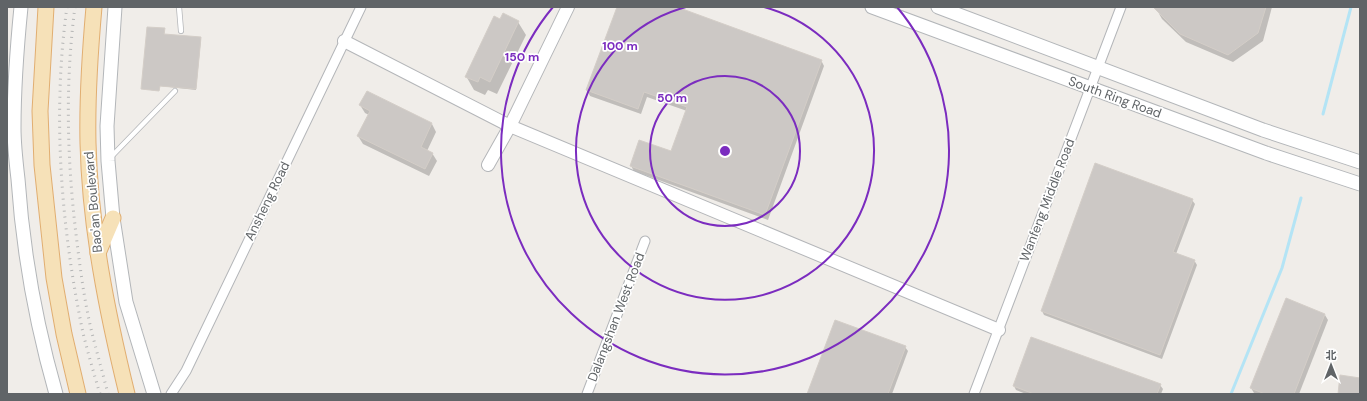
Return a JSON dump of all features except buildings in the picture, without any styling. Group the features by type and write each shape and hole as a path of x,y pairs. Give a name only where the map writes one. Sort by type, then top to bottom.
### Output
{"main road":[{"path":"21,7 17,50 14,129 19,204 27,267 41,342 56,394"},
{"path":"46,7 40,111 42,165 54,278 64,334 78,394"},
{"name":"Bao'an Boulevard","path":"94,7 88,79 88,144 98,254 110,323 127,394"},
{"path":"116,7 107,126 108,161 113,218 126,302 154,394"},
{"name":"South Ring Road","path":"872,7 1273,155 1360,184"},
{"name":"South Ring Road","path":"938,7 1284,137 1360,162"},
{"path":"98,254 113,218"}],"street":[{"name":"Ansheng Road","path":"172,394 186,371 361,7"},
{"path":"488,165 510,126 568,7"},
{"name":"Wanfeng Middle Road","path":"974,394 1121,7"},
{"path":"344,42 510,126 999,330"},
{"name":"Dalangshan West Road","path":"587,394 645,240"}],"lane":[{"path":"179,7 181,31"},
{"path":"108,161 176,91"}],"waterway":[{"path":"1323,114 1351,7"},
{"path":"1231,394 1282,268 1301,198"}],"railway":[{"path":"67,7 62,47 60,88 61,170 64,211 75,293 83,333 100,394"},
{"path":"75,7 70,64 68,120 73,206 87,308 108,394"}]}
